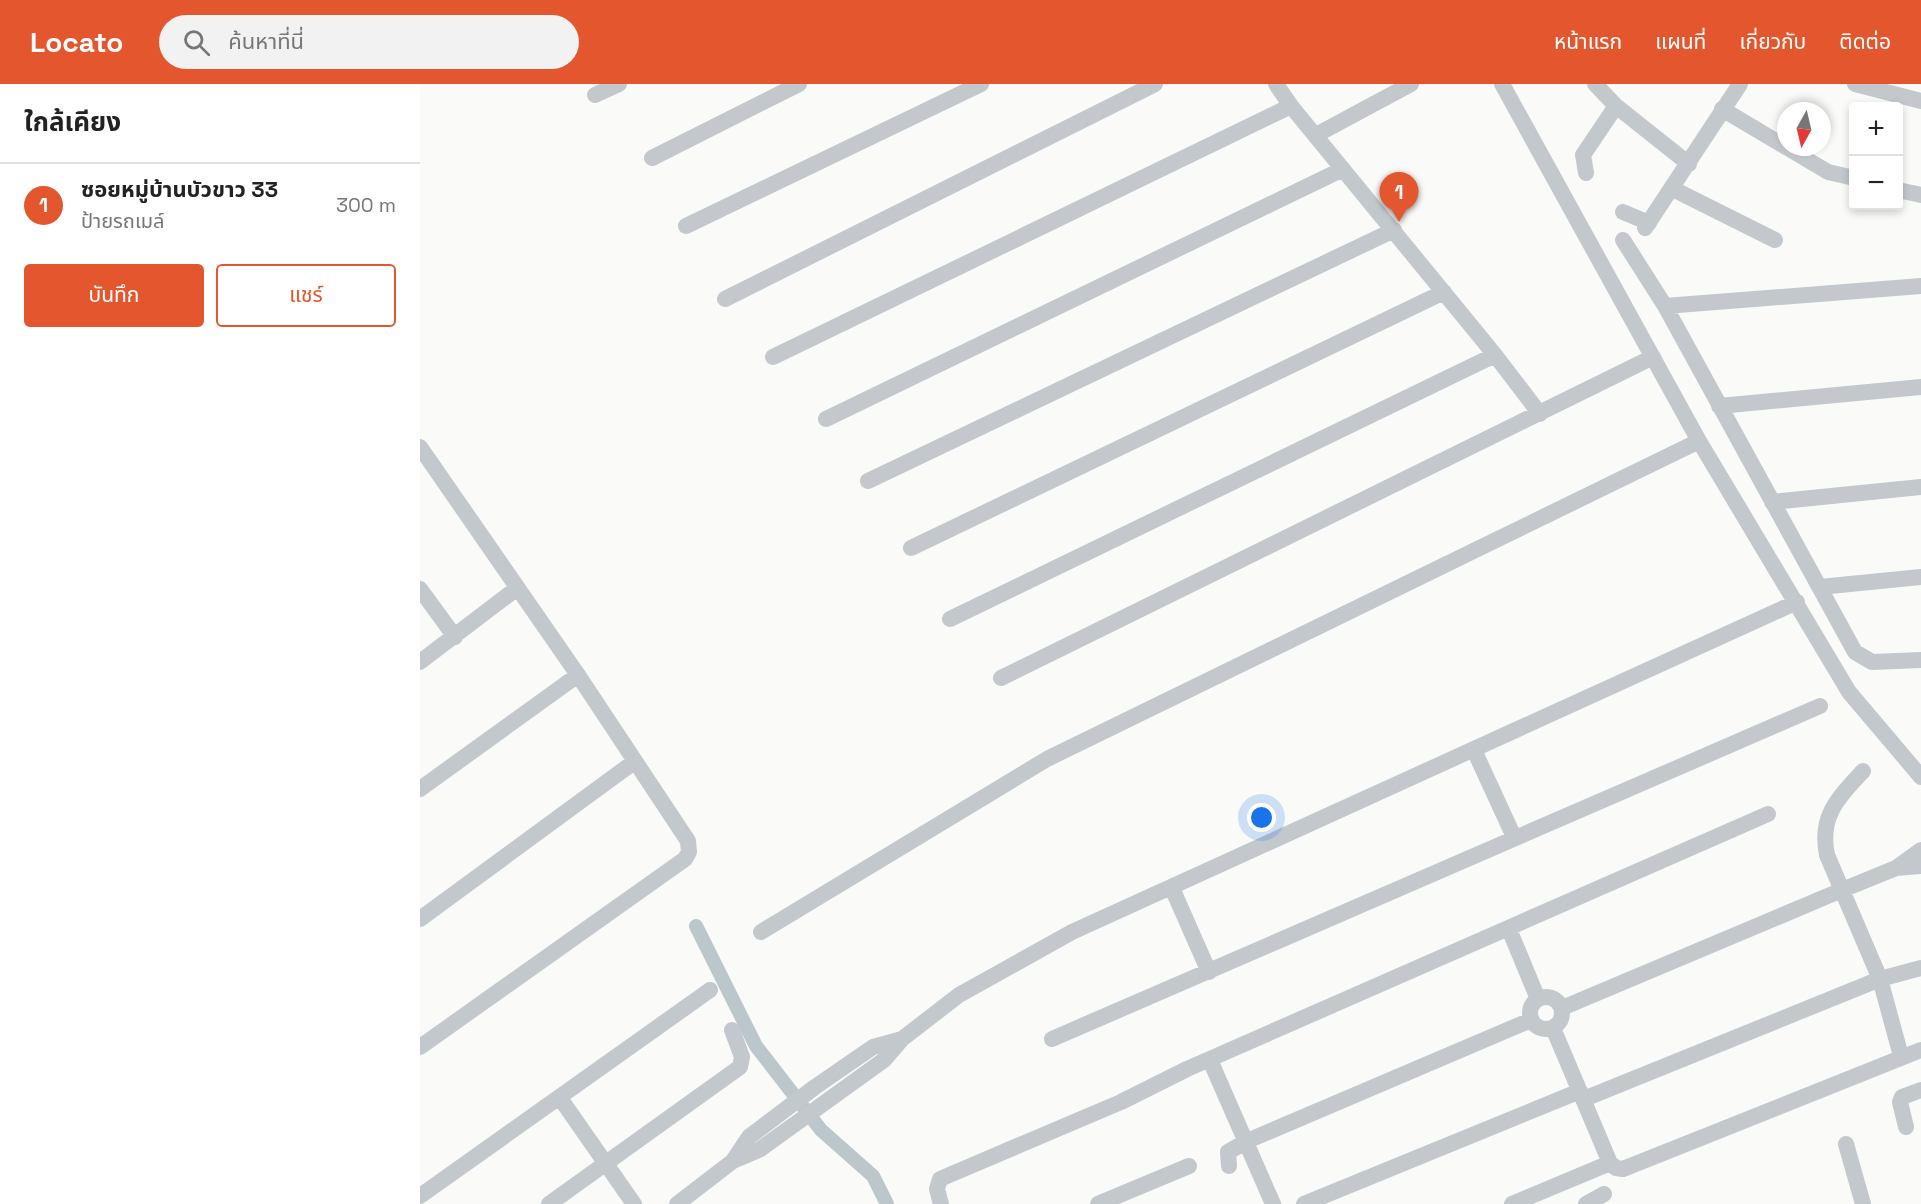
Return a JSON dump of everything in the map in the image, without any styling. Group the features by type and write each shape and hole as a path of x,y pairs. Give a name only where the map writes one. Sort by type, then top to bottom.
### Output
{"street":[{"path":"595,95 619,84"},
{"path":"652,158 799,84"},
{"path":"686,226 981,84"},
{"path":"725,299 1155,84"},
{"path":"1276,84 1291,106 1394,230 1540,414"},
{"path":"1316,135 1411,84"},
{"path":"1502,84 1699,441 1849,692 1921,777"},
{"path":"1594,84 1616,106 1689,164"},
{"path":"1855,84 1921,101"},
{"path":"1623,212 1647,226 1689,164 1737,85"},
{"path":"773,357 1291,106"},
{"path":"1586,173 1583,155 1616,106"},
{"path":"1722,109 1777,142"},
{"path":"1801,156 1828,172 1849,177"},
{"path":"826,419 1343,169"},
{"path":"1673,189 1775,240"},
{"path":"1903,191 1921,195"},
{"path":"868,481 1394,230"},
{"path":"1623,240 1665,306 1855,652 1872,662 1921,660"},
{"path":"1665,306 1921,286"},
{"path":"911,548 1444,292"},
{"path":"950,619 1495,355"},
{"path":"1001,678 1653,357"},
{"path":"1719,406 1921,387"},
{"path":"761,932 1047,759 1699,441"},
{"path":"420,447 516,589 578,675 687,841 689,852 685,859 420,1047"},
{"path":"1772,502 1921,487"},
{"path":"1820,587 1921,577"},
{"path":"420,589 455,637"},
{"path":"420,662 516,589"},
{"path":"677,1204 754,1144 878,1053 902,1039 959,995 1027,955 1072,932 1797,602"},
{"path":"420,789 578,675"},
{"path":"1052,1039 1820,706"},
{"path":"1474,750 1514,837"},
{"path":"420,919 634,762"},
{"path":"1863,771 1842,793 1826,822 1823,836 1827,855 1880,979 1901,1056"},
{"path":"941,1204 937,1189 940,1179 1121,1102 1210,1060 1768,814"},
{"path":"1562,1008 1896,868 1921,850"},
{"path":"1896,868 1921,866"},
{"path":"1172,888 1209,972"},
{"path":"1509,929 1538,999"},
{"path":"1304,1204 1880,979 1921,968"},
{"path":"420,1196 710,990"},
{"path":"1552,998 1562,1008 1562,1020 1553,1028 1540,1029 1531,1020 1530,1009 1538,999 1552,998"},
{"path":"1228,1166 1228,1152 1247,1141 1531,1020"},
{"path":"1553,1028 1610,1163 1616,1168 1623,1168 1921,1050"},
{"path":"549,1204 740,1067 742,1057 732,1030"},
{"path":"1210,1060 1273,1204"},
{"path":"1906,1126 1900,1102 1902,1097 1921,1089"},
{"path":"560,1098 607,1162 634,1204"},
{"path":"1846,1144 1863,1204"},
{"path":"1514,1204 1610,1163"},
{"path":"1098,1204 1189,1166"},
{"path":"1586,1204 1604,1194"}],"waterway":[{"path":"696,926 756,1046 821,1130 873,1176 887,1204"}],"place":[{"name":"ซอยหมู่บ้านบัวขาว 33","path":"1399,222"}]}
